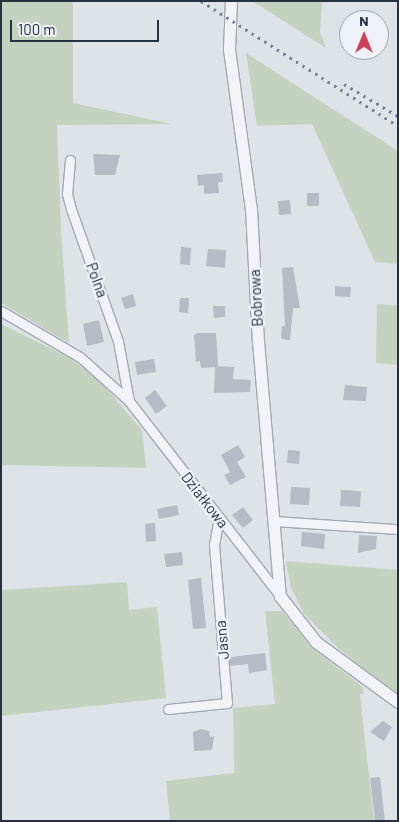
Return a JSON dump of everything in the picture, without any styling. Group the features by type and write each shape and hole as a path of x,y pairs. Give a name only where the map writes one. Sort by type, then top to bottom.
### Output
{"street":[{"name":"Bobrowa","path":"232,1 230,56 251,209 258,340 280,596"},
{"name":"Polna","path":"70,160 67,194 118,340 129,401"},
{"name":"Działkowa","path":"1,312 80,357 129,401 316,642 398,702"},
{"name":"Jasna","path":"168,710 227,703 214,545 219,518"},
{"path":"275,521 397,529"}],"green space":[{"path":"1,1 73,1 73,103 172,124 57,125 61,230 69,343 1,303"},
{"path":"252,1 322,1 320,32 326,48"},
{"path":"246,53 398,151 398,264 375,262 312,124 257,126"},
{"path":"377,304 398,305 398,365 376,363"},
{"path":"1,324 68,357 100,381 142,430 146,468 1,465"},
{"path":"286,561 398,570 398,695 339,649 304,614 291,588"},
{"path":"127,582 129,610 157,607 166,698 1,716 1,590"},
{"path":"265,611 282,611 312,648 363,687 363,694 360,694 374,821 170,821 166,781 234,773 233,708 275,704"}],"building":[{"path":"93,154 120,155 115,175 95,175"},
{"path":"222,173 223,182 218,182 219,193 204,194 204,185 198,186 197,175"},
{"path":"307,193 319,193 319,206 307,206"},
{"path":"290,200 291,214 279,215 278,201"},
{"path":"181,247 191,248 190,265 180,264"},
{"path":"208,249 226,250 225,268 206,266"},
{"path":"293,267 300,308 293,308 290,340 286,340 281,338 282,326 285,326 282,268"},
{"path":"335,286 351,287 350,297 335,296"},
{"path":"133,294 136,306 125,309 121,298"},
{"path":"180,298 189,298 188,313 179,312"},
{"path":"213,306 225,306 225,317 214,318"},
{"path":"99,320 104,342 87,346 83,324"},
{"path":"198,333 216,333 218,366 234,367 233,379 251,380 250,392 214,393 215,367 201,368 200,361 196,362 194,335"},
{"path":"154,359 156,372 137,375 135,362"},
{"path":"345,385 367,387 366,401 343,400"},
{"path":"155,390 167,406 156,414 145,398"},
{"path":"238,445 245,457 237,462 246,477 230,485 224,475 230,472 221,455"},
{"path":"288,450 300,451 299,464 287,463"},
{"path":"291,487 310,488 309,505 290,504"},
{"path":"341,490 361,491 360,507 340,506"},
{"path":"177,505 179,515 159,519 157,509"},
{"path":"243,507 253,520 243,528 232,515"},
{"path":"155,523 156,541 146,542 145,524"},
{"path":"302,532 325,534 324,549 301,546"},
{"path":"359,535 377,536 376,549 358,553"},
{"path":"182,552 183,565 166,567 164,554"},
{"path":"201,578 206,628 193,629 188,580"},
{"path":"265,653 267,670 249,673 248,664 230,666 230,657"},
{"path":"383,721 392,727 384,741 370,732"},
{"path":"200,729 209,731 210,737 214,736 212,750 194,751 193,732"},
{"path":"380,777 385,821 375,821 370,778"}],"railway":[{"path":"201,1 398,126"},
{"path":"344,84 398,116"}]}
